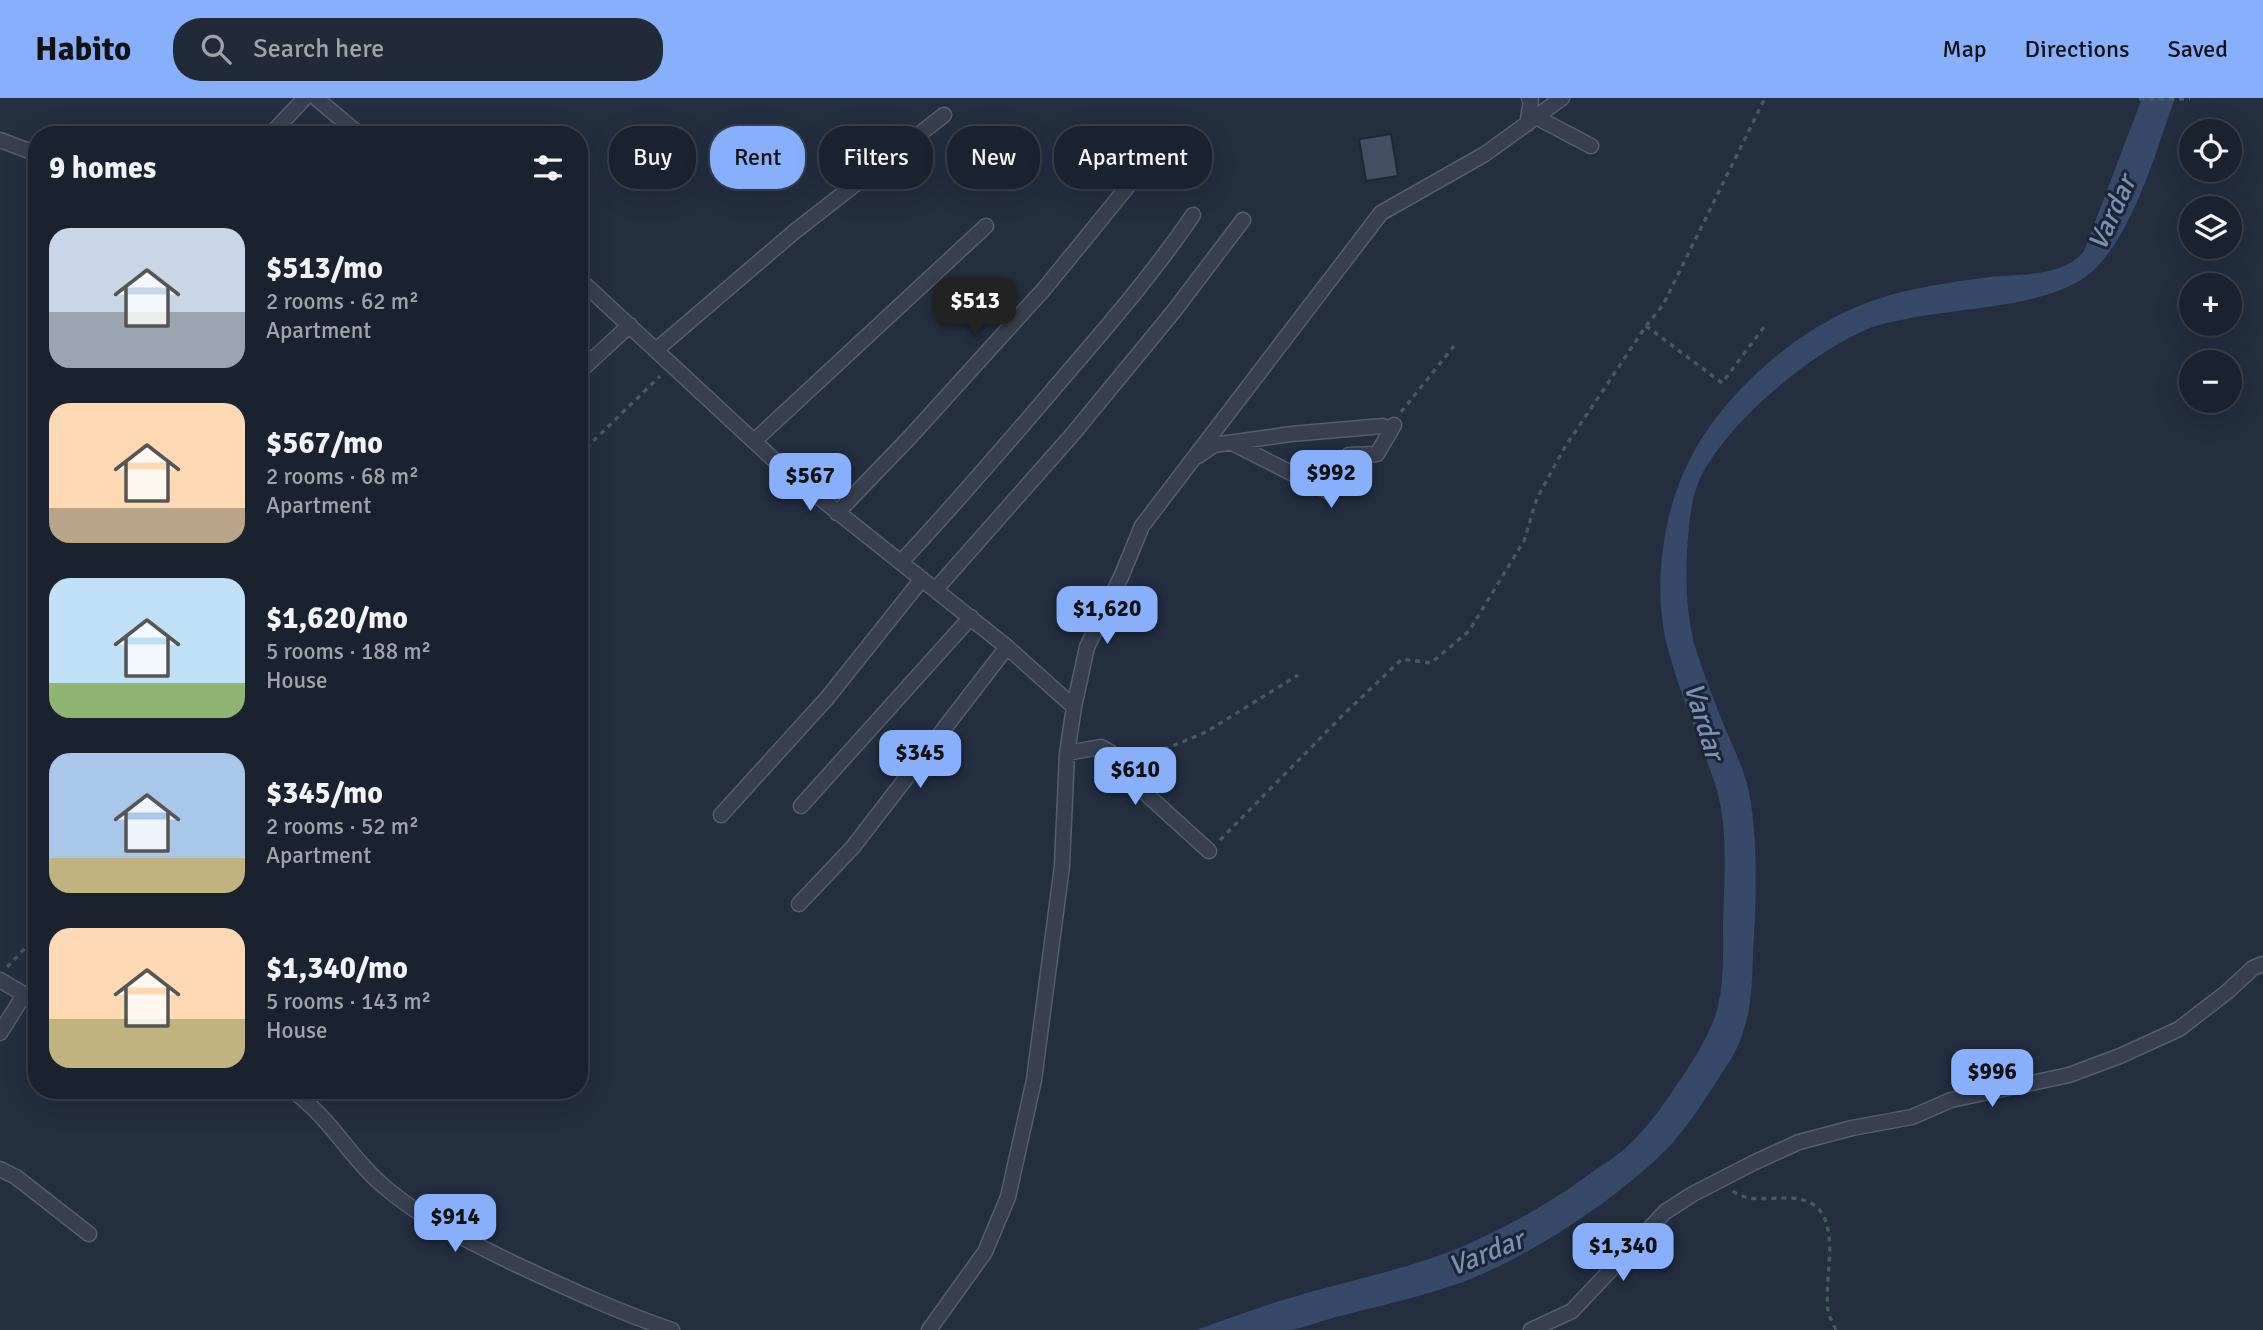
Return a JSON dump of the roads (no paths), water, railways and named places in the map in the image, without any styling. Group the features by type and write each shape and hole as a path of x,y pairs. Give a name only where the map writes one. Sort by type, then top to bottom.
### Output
{"street":[{"path":"279,126 305,98"},
{"path":"316,98 349,126"},
{"path":"1529,98 1532,120"},
{"path":"929,1330 985,1252 1007,1197 1034,1080 1062,866 1067,753 1074,707 1087,647 1121,578 1142,526 1381,214 1485,154 1562,98"},
{"path":"656,350 794,232 944,115"},
{"path":"1532,120 1591,146"},
{"path":"0,140 28,151"},
{"path":"837,513 1045,288 1126,189"},
{"path":"901,562 960,500 1084,355 1144,282 1193,215"},
{"path":"936,589 1072,435 1174,311 1243,220"},
{"path":"754,441 986,226"},
{"path":"588,287 786,471 971,617 1074,707"},
{"path":"588,364 630,325"},
{"path":"1191,460 1214,445 1291,434 1389,426 1377,454 1349,455 1331,493 1232,443"},
{"path":"721,815 828,697 922,579"},
{"path":"801,806 971,617"},
{"path":"799,904 853,847 1007,647"},
{"path":"1067,753 1101,747 1120,762 1143,791 1209,851"},
{"path":"1531,1330 1572,1311 1665,1212 1726,1177 1799,1142 1852,1128 1912,1117 1951,1100 2069,1075 2120,1056 2179,1029 2253,968 2263,964"},
{"path":"0,979 28,998"},
{"path":"0,1033 28,1001"},
{"path":"302,1099 316,1110 346,1148 387,1190 448,1231 612,1309 672,1330"},
{"path":"0,1169 16,1177 89,1234"}],"water":[{"name":"Vardar","path":"2142,98 2175,98 2133,211 2110,251 2096,268 2079,281 2033,299 1893,322 1870,328 1847,339 1801,369 1757,406 1720,447 1701,476 1692,502 1687,551 1689,618 1700,663 1740,762 1749,793 1755,841 1756,897 1751,992 1742,1036 1730,1061 1682,1132 1647,1168 1572,1225 1516,1257 1463,1282 1296,1329 1196,1330 1283,1300 1423,1261 1483,1237 1542,1206 1615,1157 1656,1114 1708,1033 1721,992 1722,973 1725,854 1722,817 1715,784 1668,649 1661,603 1660,578 1666,528 1689,461 1702,438 1737,393 1780,353 1828,321 1867,303 1899,293 1966,280 2051,271 2075,260 2084,251"}]}
